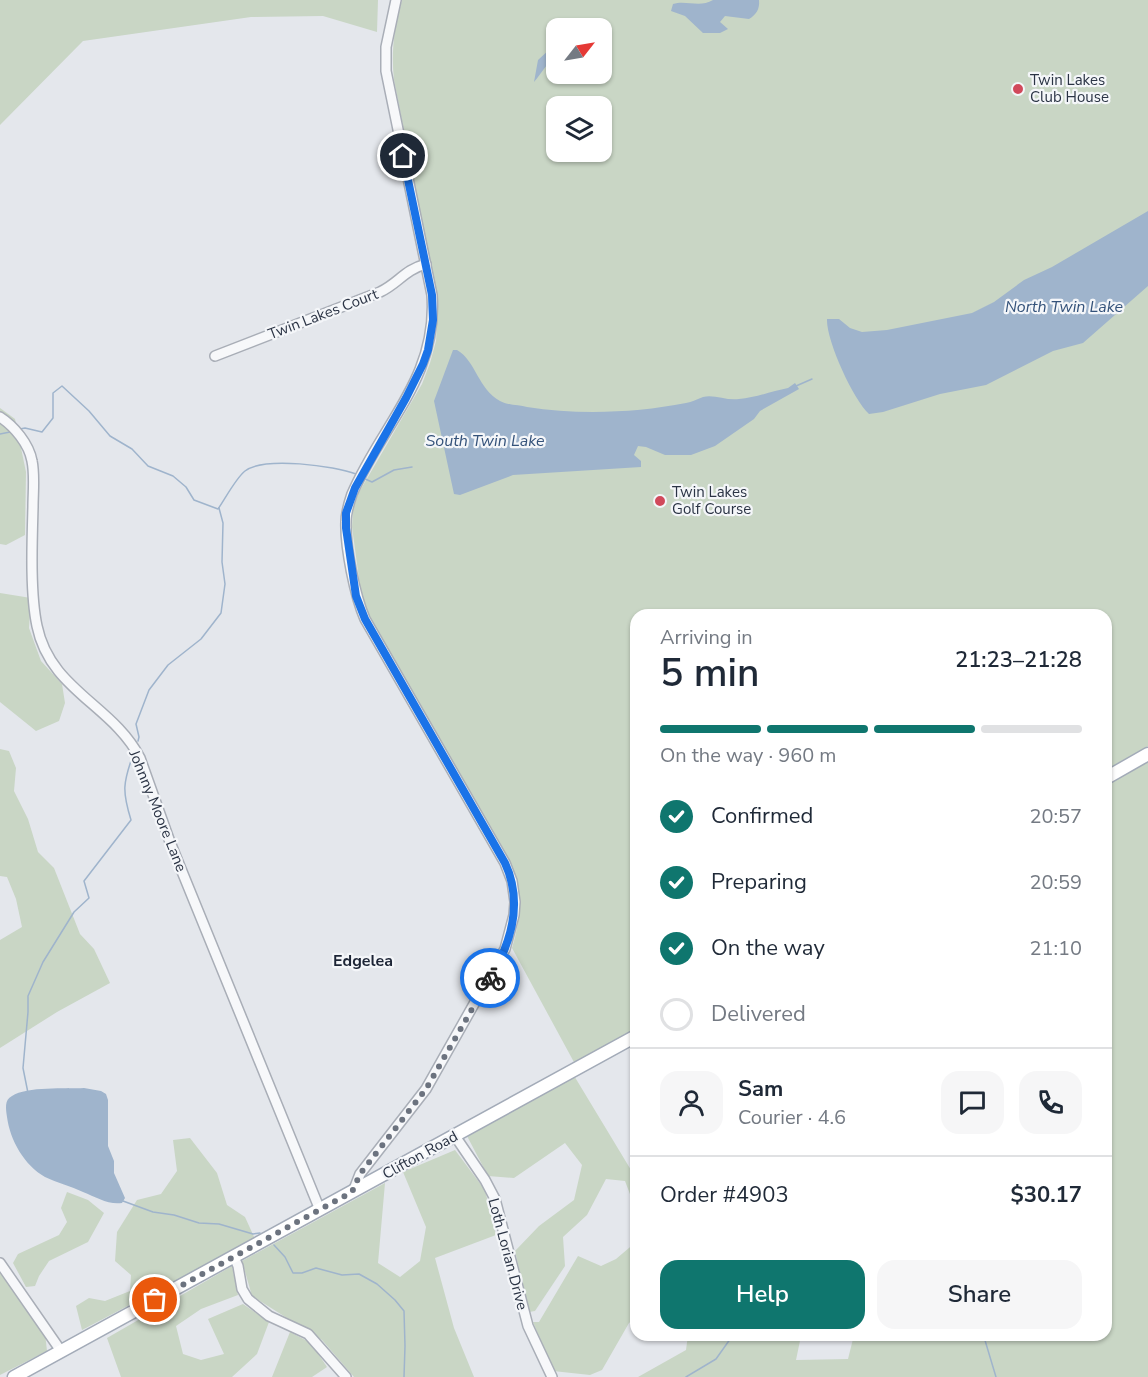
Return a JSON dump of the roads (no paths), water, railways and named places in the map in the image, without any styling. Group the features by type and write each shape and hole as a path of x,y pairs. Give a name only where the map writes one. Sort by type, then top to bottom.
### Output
{"main road":[{"path":"1112,775 1148,754"},
{"name":"Clifton Road","path":"14,1377 630,1039"}],"street":[{"path":"352,1192 360,1174 426,1089 498,963 510,935 515,902 512,881 505,863 359,606 346,521 348,505 357,483 406,398 428,350 433,310 426,264 386,71 386,47 396,0"},
{"name":"Twin Lakes Court","path":"215,356 380,292 408,271 426,264"},
{"name":"Johnny Moore Lane","path":"0,417 12,427 24,443 32,460 35,610 41,638 52,661 65,680 116,726 140,758 170,842 320,1210"},
{"name":"Loth Lorian Drive","path":"455,1136 495,1199 528,1326 552,1377"},
{"path":"234,1257 242,1289 248,1299 269,1316 308,1334 346,1377"},
{"path":"0,1263 61,1352"}],"water":[{"path":"713,0 759,0 759,6 756,14 749,19 725,16 720,22 728,29 720,33 703,33 685,16 671,11 673,4 703,3"},
{"path":"546,53 546,67 534,82 538,60"},
{"name":"North Twin Lake","path":"1148,211 1148,286 1083,343 1053,351 986,385 940,394 883,412 869,414 848,383 831,341 827,319 839,319 850,328 862,332 887,330 972,313 994,302 1024,280 1052,267"},
{"name":"South Twin Lake","path":"453,350 457,350 469,361 487,390 500,401 546,410 627,411 686,403 707,396 734,399 757,396 788,388 795,383 799,389 760,411 754,419 715,446 691,455 665,455 638,446 634,455 641,461 641,467 513,475 460,495 454,494 434,401"},
{"path":"84,1088 101,1091 106,1094 108,1100 108,1146 114,1161 114,1173 125,1198 122,1203 102,1200 45,1177 25,1159 11,1134 6,1108 12,1096 37,1089"}],"waterway":[{"path":"796,386 812,379"},
{"path":"20,429 42,432 53,418 53,393 62,386 89,411 110,436 132,449 148,466 173,476 186,487 194,500 218,509 234,483 245,471 254,466 300,464 356,474"},
{"path":"0,434 10,432"},
{"path":"363,478 372,482 394,470 412,467"},
{"path":"138,741 136,724 149,690 168,665 201,639 221,613 225,584 222,562 223,523 219,508"},
{"path":"28,1093 23,1068 28,996 43,962 74,912 89,898 84,881 131,820 125,787 133,755"},
{"path":"123,1201 153,1212 174,1215 199,1223 219,1224 253,1234 260,1233"},
{"path":"274,1245 285,1257 293,1273 302,1273 316,1268 342,1275 359,1274 377,1284 395,1300 404,1311 404,1377"},
{"path":"686,1377 716,1359 729,1341"},
{"path":"985,1341 996,1377"}],"place":[{"name":"Twin Lakes Club House","path":"1018,89"},
{"name":"Twin Lakes Golf Course","path":"660,501"}],"district":[{"name":"Edgelea","path":"363,960"}]}
